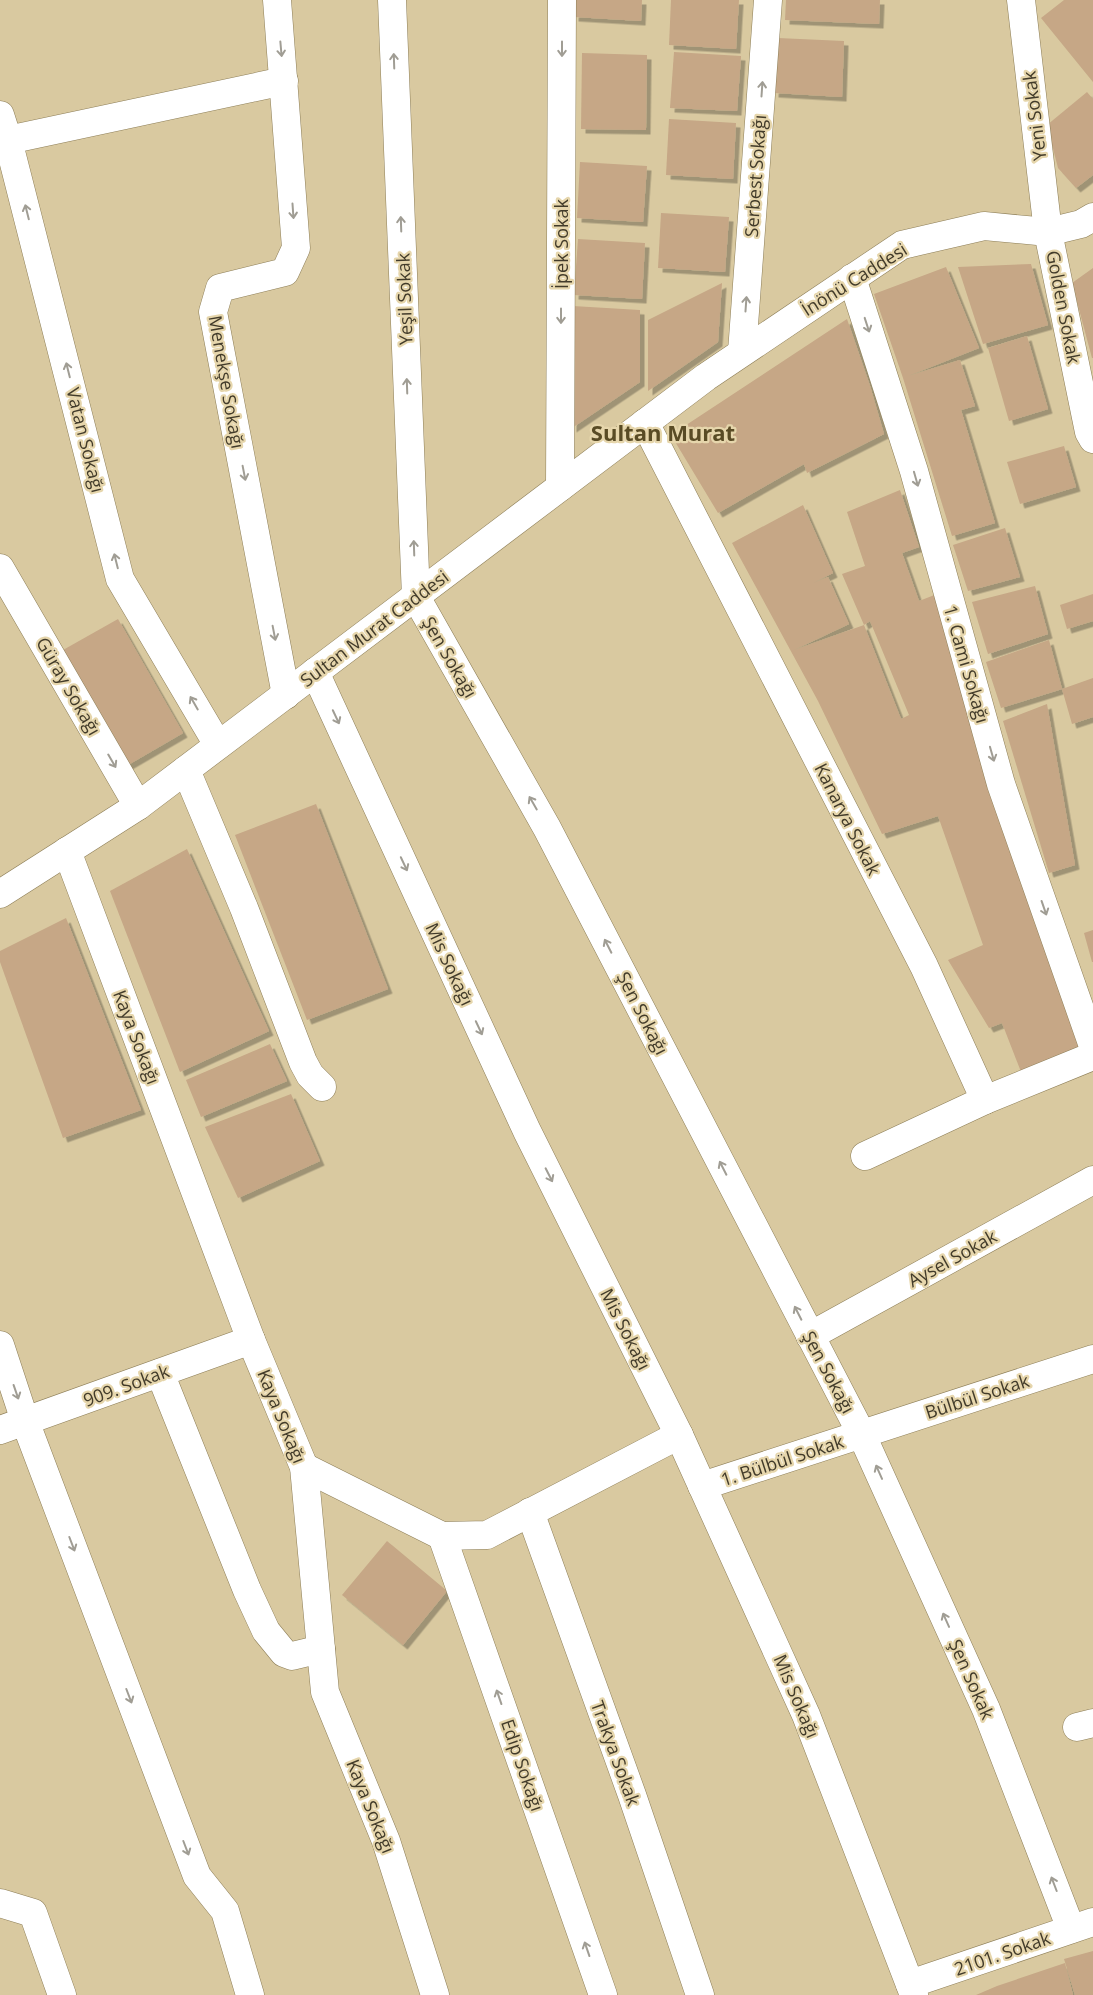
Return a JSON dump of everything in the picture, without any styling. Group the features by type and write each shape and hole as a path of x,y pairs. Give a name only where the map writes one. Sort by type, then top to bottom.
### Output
{"street":[{"name":"Menekşe Sokağı","path":"277,0 296,248 285,272 220,288 213,312 286,695"},
{"name":"Yeşil Sokak","path":"392,0 416,597"},
{"name":"İpek Sokak","path":"560,488 562,0"},
{"name":"Serbest Sokağı","path":"742,352 768,0"},
{"name":"Yeni Sokak","path":"1020,0 1048,232"},
{"path":"4,127 284,81"},
{"name":"Vatan Sokağı","path":"4,127 120,579 218,745"},
{"name":"İnönü Caddesi","path":"742,352 902,244 984,226 1048,232 1081,224 1093,218"},
{"name":"Golden Sokak","path":"1048,232 1089,432 1093,439"},
{"name":"1. Cami Sokağı","path":"852,278 914,471 1001,784 1093,1046"},
{"name":"Sultan Murat Caddesi","path":"0,894 138,806 706,376 742,352"},
{"name":"Kanarya Sokak","path":"645,423 924,966 985,1100"},
{"name":"Güray Sokağı","path":"0,568 8,597 138,806"},
{"name":"Şen Sokağı","path":"416,597 547,828 861,1434"},
{"name":"Mis Sokağı","path":"315,672 527,1131 679,1434 806,1715 912,1989"},
{"path":"186,770 244,908 303,1062 310,1075 322,1087"},
{"name":"Kaya Sokağı","path":"67,851 251,1340 304,1467 325,1692 386,1841 435,1995"},
{"path":"865,1156 985,1100 1093,1056"},
{"name":"Aysel Sokak","path":"810,1336 1093,1180"},
{"name":"909. Sokak","path":"0,1430 251,1340"},
{"path":"0,1345 26,1421 197,1876 225,1911 250,1995"},
{"name":"Bülbül Sokak","path":"861,1434 1093,1359"},
{"path":"160,1373 247,1590 266,1631 284,1653 292,1656 321,1649"},
{"path":"304,1467 442,1536 487,1535 679,1434"},
{"name":"1. Bülbül Sokak","path":"702,1486 861,1434"},
{"name":"Şen Sokak","path":"861,1434 1082,1926"},
{"name":"Trakya Sokak","path":"530,1512 632,1794 700,1995"},
{"name":"Edip Sokağı","path":"442,1536 603,1995"},
{"path":"0,1903 33,1912 62,1995"},
{"name":"2101. Sokak","path":"912,1989 1082,1926"}],"building":[{"path":"575,0 642,0 641,21 574,17"},
{"path":"671,0 739,0 736,49 669,45"},
{"path":"786,0 880,0 879,24 785,20"},
{"path":"1064,0 1093,0 1093,82 1041,18"},
{"path":"778,38 844,41 842,97 774,93"},
{"path":"674,52 741,56 737,111 670,108"},
{"path":"582,53 647,55 646,130 581,129"},
{"path":"1087,92 1093,99 1093,175 1076,188 1058,168 1047,125"},
{"path":"669,119 736,123 733,179 666,175"},
{"path":"580,162 647,166 643,222 577,218"},
{"path":"661,213 729,217 725,272 658,268"},
{"path":"578,239 645,243 642,299 574,295"},
{"path":"1031,264 1048,325 983,344 958,267"},
{"path":"946,267 979,348 908,376 960,360 975,406 961,410 995,523 952,536 903,378 874,294"},
{"path":"1093,268 1093,358 1092,358 1072,283"},
{"path":"722,283 718,342 648,391 648,320"},
{"path":"573,306 640,310 640,382 572,428"},
{"path":"847,319 884,434 807,473 804,464 718,513 671,435"},
{"path":"1027,336 1048,409 1009,421 988,348"},
{"path":"1064,446 1076,487 1020,504 1007,462"},
{"path":"900,490 919,547 902,553 919,601 937,594 1085,1054 1023,1077 1002,1023 989,1028 948,960 983,945 938,816 882,834 818,701 732,543 803,505 833,573 813,583 828,577 849,624 794,650 864,625 842,574 865,566 847,512","holes":["870,621 909,715 901,719 864,625"]},
{"path":"1005,528 1020,577 968,591 953,545"},
{"path":"1035,586 1048,634 988,654 972,602"},
{"path":"1093,594 1093,621 1067,629 1060,605"},
{"path":"118,619 183,733 128,765 63,650"},
{"path":"1049,640 1062,689 1001,708 986,662"},
{"path":"1093,678 1093,717 1072,724 1062,689"},
{"path":"1047,704 1075,865 1049,873 1003,721"},
{"path":"316,804 388,989 307,1020 235,835"},
{"path":"187,849 269,1031 180,1072 110,891"},
{"path":"66,918 141,1110 63,1138 0,962 0,951"},
{"path":"1093,930 1093,962 1092,962 1084,933"},
{"path":"270,1044 287,1081 201,1117 186,1080"},
{"path":"291,1094 320,1161 238,1198 205,1127"},
{"path":"387,1541 447,1591 403,1645 342,1595"},
{"path":"1093,1951 1093,1995 1075,1995 1064,1959"},
{"path":"1065,1963 1073,1995 976,1995 997,1986"}],"district":[{"name":"Sultan Murat","path":"663,432"}]}
